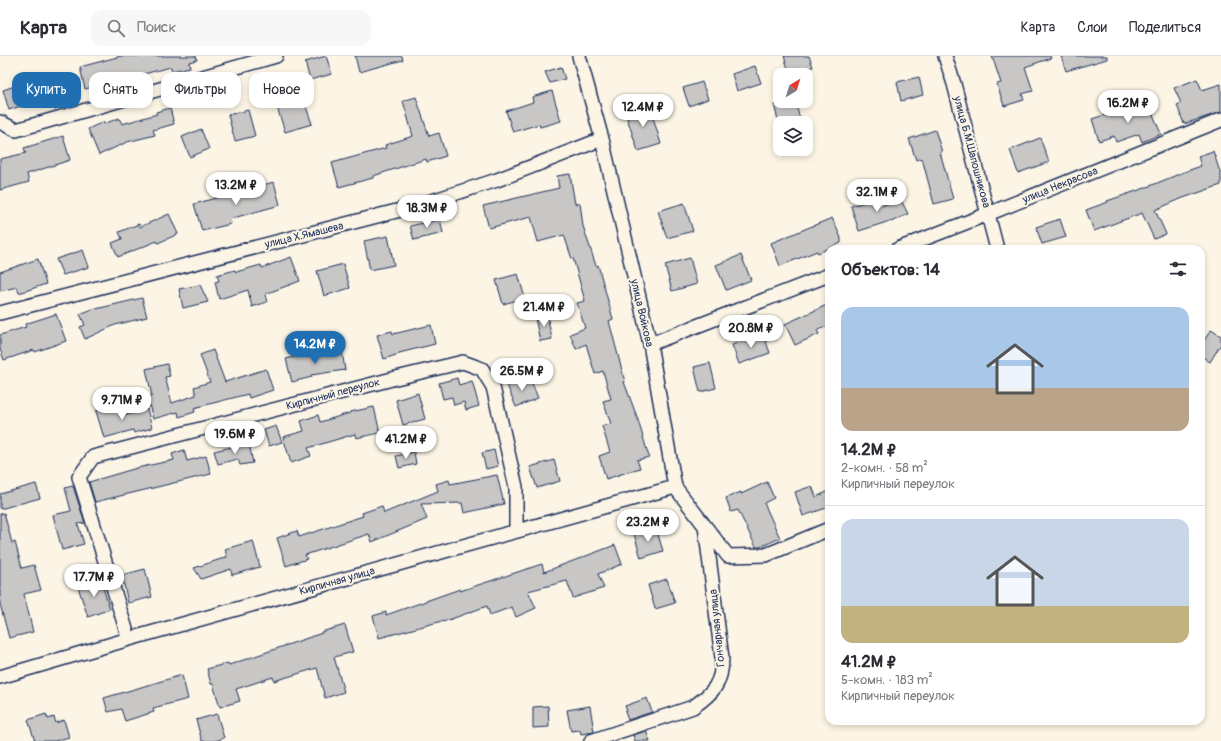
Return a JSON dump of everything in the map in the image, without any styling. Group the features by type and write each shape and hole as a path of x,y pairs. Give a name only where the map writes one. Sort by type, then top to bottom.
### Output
{"street":[{"path":"0,122 16,130 276,56"},
{"name":"улица Войкова","path":"579,56 602,139 650,344 675,487 728,556 766,555 825,531"},
{"name":"улица Б.М.Шапошникова","path":"945,56 954,84 996,245"},
{"name":"улица Некрасова","path":"908,245 1221,120"},
{"name":"улица Х.Ямашева","path":"0,313 416,206 497,180 602,139"},
{"path":"650,344 825,277"},
{"name":"Кирпичный переулок","path":"129,639 79,478 93,457 462,362 482,369 494,387 516,487 516,531"},
{"name":"Кирпичная улица","path":"0,677 129,639 675,487"},
{"name":"Гончарная улица","path":"591,741 693,707 707,697 714,688 722,673 722,658 706,526"}],"building":[{"path":"121,56 196,56 197,60 189,62 190,67 172,71 171,67 151,72 89,72 89,88 85,89 80,67"},
{"path":"326,56 332,74 314,79 314,72 308,72 305,62"},
{"path":"355,56 402,56 403,60 359,72"},
{"path":"784,56 809,56 813,67 810,68 788,68"},
{"path":"992,56 1050,56 1051,58 1025,67 1033,91 1022,94 1024,100 1004,106 997,84 1001,83"},
{"path":"1061,56 1107,56 1107,59 1066,71"},
{"path":"755,66 761,83 737,91 732,74"},
{"path":"561,67 565,79 550,83 545,72"},
{"path":"919,77 923,95 901,101 897,82"},
{"path":"1197,79 1202,90 1221,84 1221,112 1184,124 1177,105 1181,103 1174,88"},
{"path":"702,82 708,99 689,106 683,88"},
{"path":"12,87 12,108 15,108 9,110 3,90"},
{"path":"552,91 561,121 540,127 539,124 513,132 506,111 533,102 532,97"},
{"path":"416,97 429,136 439,133 446,156 427,162 426,159 373,176 373,178 339,187 332,163 386,148 385,145 413,136 403,101"},
{"path":"1148,102 1161,134 1142,142 1139,134 1116,142 1114,136 1099,141 1092,119 1120,110 1121,113"},
{"path":"649,104 661,144 638,151 625,112"},
{"path":"170,108 174,124 153,130 155,135 127,142 99,155 88,129 103,122 104,124 119,118 122,124 157,114 156,112"},
{"path":"277,108 306,108 312,124 285,132"},
{"path":"775,108 797,108 799,116 777,116"},
{"path":"248,110 255,136 235,141 228,115"},
{"path":"201,129 209,149 190,157 182,137"},
{"path":"935,130 942,152 940,152 953,199 934,204 922,158 916,160 909,139"},
{"path":"63,136 70,160 27,174 29,182 0,190 0,159 26,153 24,148"},
{"path":"1040,138 1049,162 1018,173 1010,150"},
{"path":"1213,151 1221,175 1221,185 1183,198 1155,210 1166,234 1154,239 1142,213 1094,231 1086,210 1201,166 1198,156"},
{"path":"570,174 575,204 580,203 583,226 596,266 598,265 613,319 609,321 624,382 637,417 649,457 637,460 640,468 606,479 599,456 610,452 602,426 611,424 603,401 611,399 603,371 595,374 586,344 576,349 570,334 585,328 577,303 585,301 573,258 572,259 564,235 538,242 531,217 489,228 483,206 559,188 557,176"},
{"path":"274,182 280,205 230,219 231,224 202,231 194,204"},
{"path":"900,198 908,214 891,222 890,221 859,231 851,206 874,199 877,208"},
{"path":"684,203 693,231 667,238 658,211"},
{"path":"169,214 178,234 158,243 157,241 118,257 112,243 122,239 119,232 139,224 140,227"},
{"path":"832,218 841,238 841,243 836,245 825,245 825,250 818,253 817,251 780,266 771,243"},
{"path":"440,219 443,233 414,240 410,226"},
{"path":"1060,219 1066,237 1042,244 1036,227"},
{"path":"388,236 394,265 370,270 364,241"},
{"path":"83,250 89,267 63,275 56,259"},
{"path":"741,255 751,280 726,290 716,265"},
{"path":"291,257 300,281 265,294 267,302 252,307 248,290 219,299 215,282 219,281 217,275 235,270 236,272 261,265 262,268"},
{"path":"690,258 697,284 672,291 665,265"},
{"path":"38,259 46,284 19,293 17,287 0,291 0,272"},
{"path":"343,264 350,288 324,296 317,271"},
{"path":"518,274 525,298 503,304 496,280"},
{"path":"200,285 208,302 183,308 179,289"},
{"path":"142,298 147,317 115,325 85,339 80,327 85,325 80,314 95,308"},
{"path":"825,306 825,327 817,330 819,334 795,345 785,324"},
{"path":"56,314 66,341 35,352 34,350 4,360 0,349 0,335 26,327 25,324"},
{"path":"547,315 552,339 540,341 535,318"},
{"path":"431,325 435,344 399,353 384,359 377,335 392,331 393,334"},
{"path":"1211,330 1221,336 1221,344 1210,362 1205,359 1205,339"},
{"path":"763,333 770,353 739,364 732,345"},
{"path":"213,350 225,382 266,369 273,390 249,398 248,394 194,408 195,412 179,417 178,412 153,419 147,397 152,396 146,369 167,364 170,376 165,377 172,403 196,395 194,387 210,382 200,355"},
{"path":"342,351 345,370 311,375 312,377 292,382 286,359 306,354 307,357"},
{"path":"710,363 716,388 700,392 694,367"},
{"path":"529,376 538,398 516,407 507,385"},
{"path":"457,378 459,385 472,381 479,406 466,410 464,402 454,405 452,397 443,399 439,383"},
{"path":"418,393 425,419 403,425 396,400"},
{"path":"123,404 126,415 147,409 152,428 134,433 133,430 104,438 96,411"},
{"path":"374,407 380,433 356,438 355,434 308,448 311,456 291,463 283,437 304,431 301,421 318,415 320,422 350,412"},
{"path":"276,426 282,442 269,446 264,430"},
{"path":"249,443 253,463 240,465 238,459 218,464 214,451"},
{"path":"184,450 187,461 206,456 211,474 95,502 89,482 137,468 174,460 172,454"},
{"path":"494,450 498,466 486,469 482,453"},
{"path":"414,452 416,464 399,468 396,456"},
{"path":"554,460 560,481 537,488 530,467"},
{"path":"497,475 504,504 464,513 462,503 421,504 427,519 372,542 369,534 305,555 307,559 286,566 277,538 297,531 299,537 363,516 362,513 382,506 384,513 438,491 436,484 449,480 450,484"},
{"path":"767,482 774,498 764,503 780,538 760,547 756,547 738,510 731,512 726,498 741,492 741,494"},
{"path":"36,484 40,498 0,509 0,494"},
{"path":"73,486 85,523 78,524 84,544 62,550 53,515 71,511 65,488"},
{"path":"812,486 816,497 825,493 825,508 803,516 795,492"},
{"path":"4,513 12,543 15,542 22,568 34,565 41,590 24,594 33,632 9,638 0,604 0,514"},
{"path":"656,528 663,551 641,558 634,534"},
{"path":"253,541 260,567 232,575 231,569 201,579 194,568 227,557 225,549"},
{"path":"615,545 622,564 598,574 604,588 573,598 567,581 528,591 536,608 516,617 512,607 490,615 487,606 443,622 442,621 379,638 373,616 386,612 386,615 460,589 460,591 542,564 544,572"},
{"path":"145,569 152,597 128,603 122,575"},
{"path":"100,579 110,609 88,617 78,587"},
{"path":"667,579 675,603 655,609 648,585"},
{"path":"345,625 353,652 334,657 344,692 325,698 317,668 274,681 273,677 236,689 240,701 220,707 207,669 228,663 229,665 322,633 321,632"},
{"path":"182,675 188,699 153,708 154,712 125,721 121,709 108,712 104,698"},
{"path":"647,698 652,712 628,720 625,712 627,711 625,706"},
{"path":"548,706 549,727 533,728 533,707"},
{"path":"590,706 594,732 581,734 580,730 571,731 567,710"},
{"path":"46,714 48,719 54,717 56,723 64,720 69,737 55,741 35,741 28,720"},
{"path":"217,714 224,738 215,741 202,741 196,720"},
{"path":"646,731 650,741 635,741 633,735"}]}
